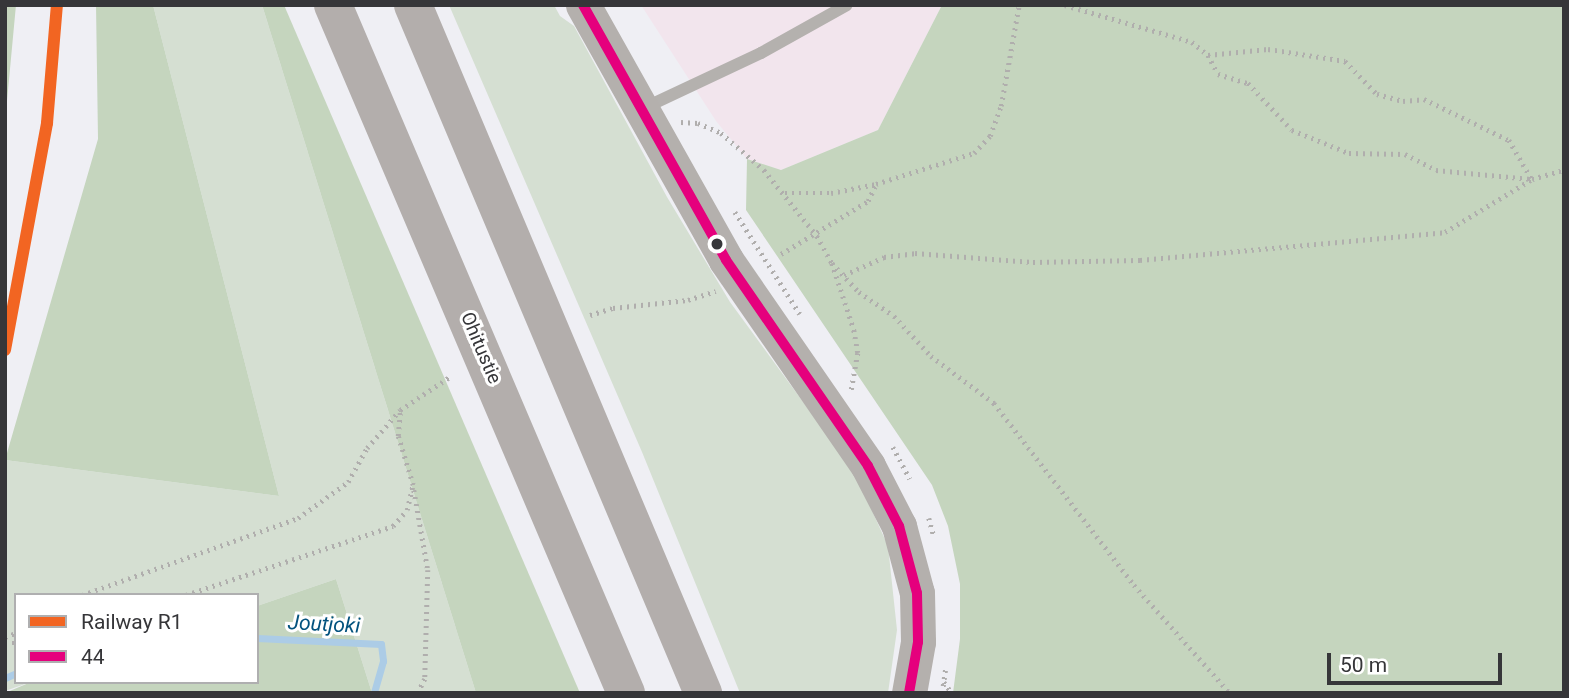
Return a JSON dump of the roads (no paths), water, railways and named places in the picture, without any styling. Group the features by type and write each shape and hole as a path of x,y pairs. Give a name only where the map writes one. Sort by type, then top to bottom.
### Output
{"highway":[{"name":"Ohitustie","path":"333,5 626,693"},
{"path":"412,5 703,693"}],"street":[{"path":"583,5 639,111 726,260 833,414 899,526 917,593 918,642 909,693"}],"lane":[{"path":"639,111 761,53 846,5"}],"waterway":[{"name":"Joutjoki","path":"259,638 381,644 383,661 374,693"},
{"name":"Joutjoki","path":"5,678 14,674"}],"rail line":[{"name":"R1","path":"5,350 47,123 57,5"}]}
